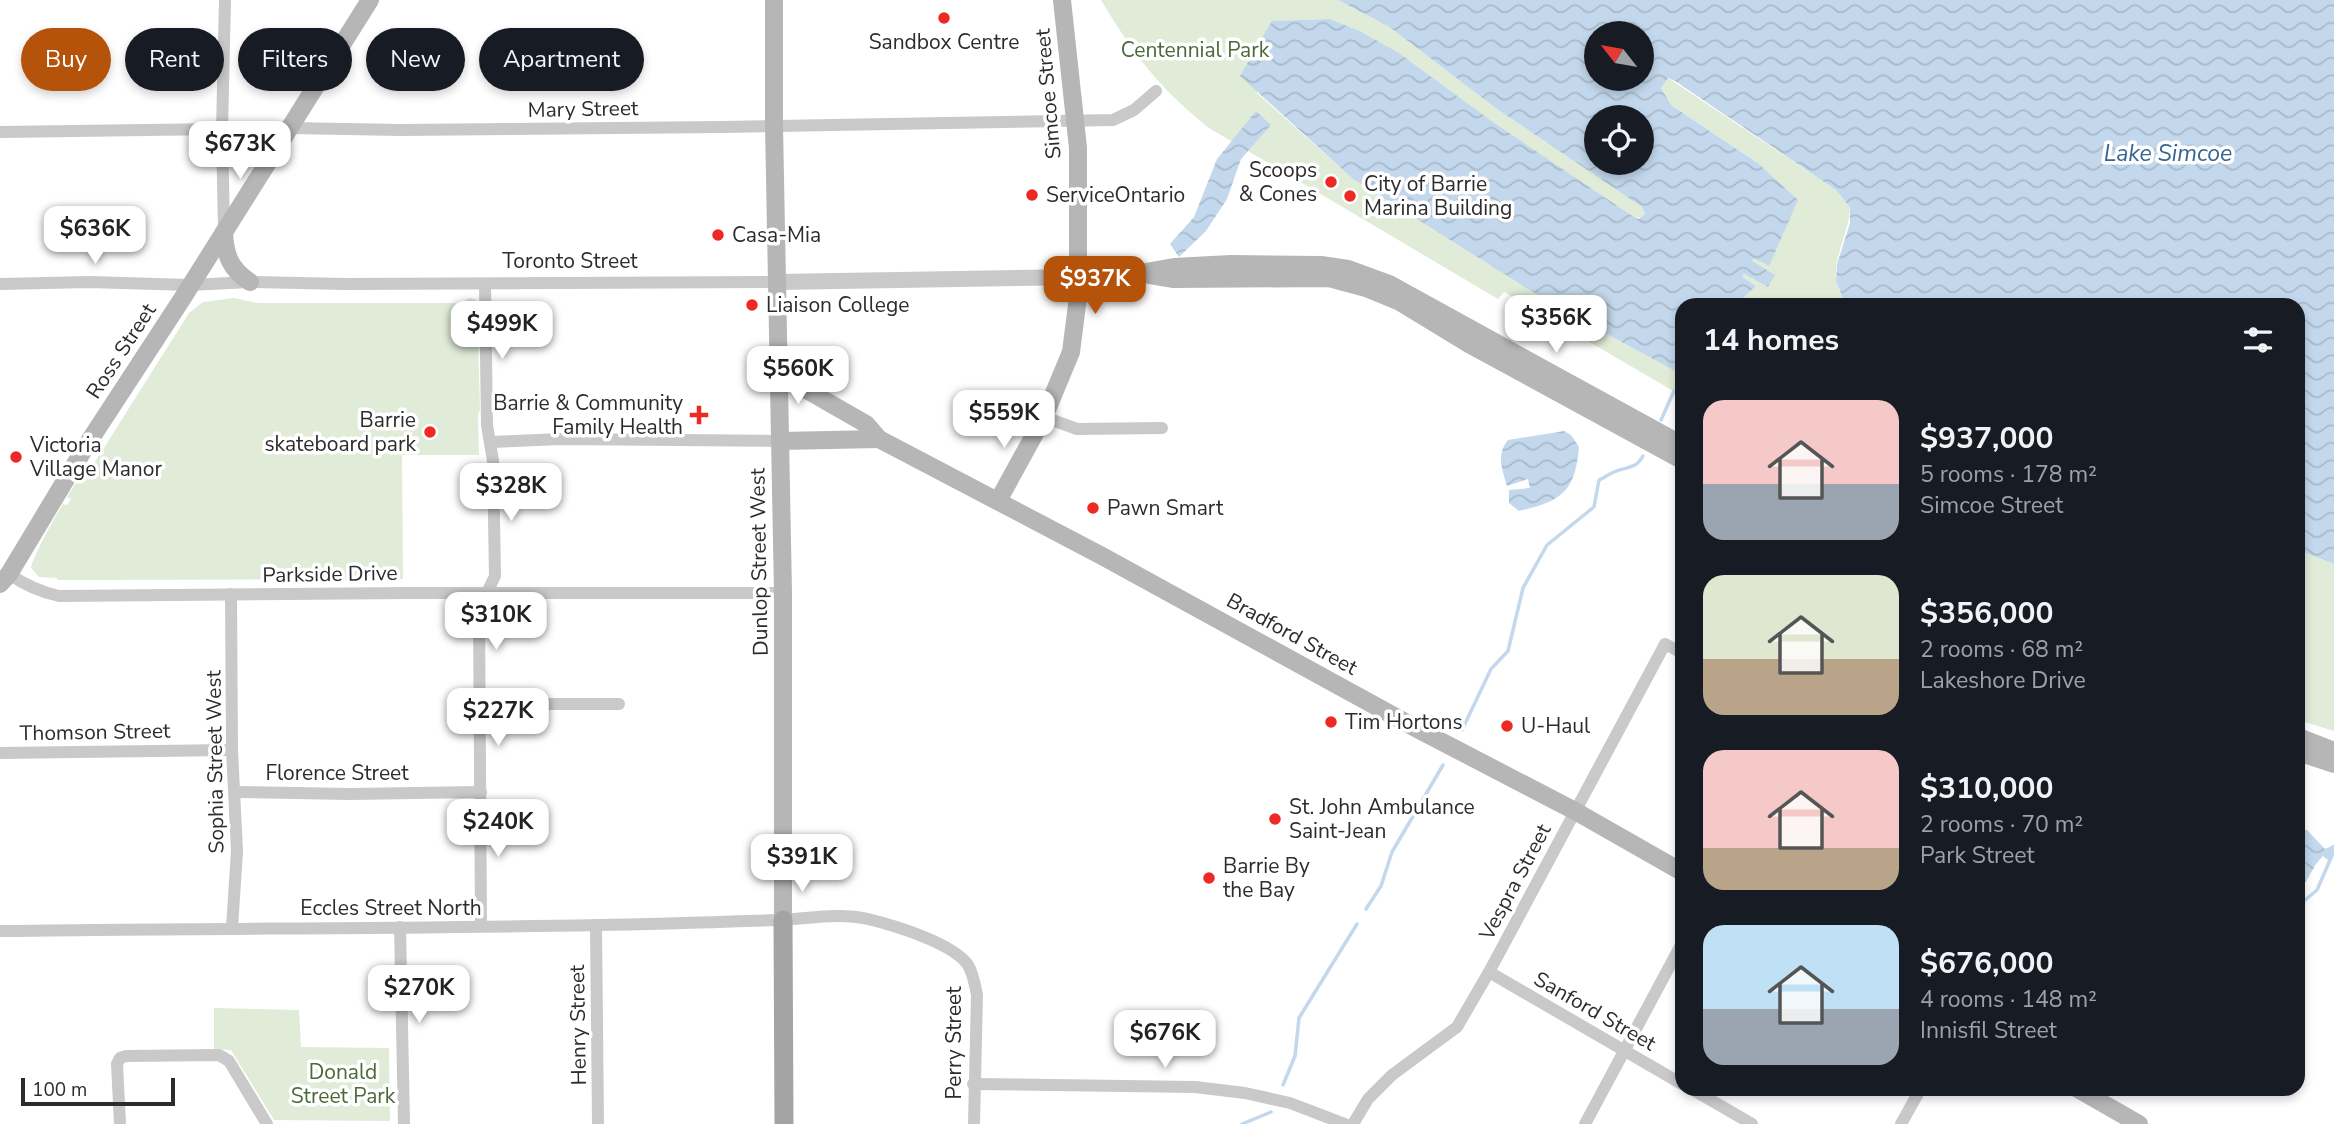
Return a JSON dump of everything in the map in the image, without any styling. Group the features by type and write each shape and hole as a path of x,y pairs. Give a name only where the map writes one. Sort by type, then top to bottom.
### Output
{"main road":[{"name":"Ross Street","path":"4,579 370,0"},
{"name":"Dunlop Street West","path":"774,0 776,282 783,593 784,1124"},
{"name":"Simcoe Street","path":"998,501 1044,417 1071,352 1079,277 1078,148 1062,0"},
{"path":"224,232 228,260 232,268 250,282"},
{"name":"Toronto Street","path":"1079,277 1140,273 1174,279 1331,272"},
{"path":"1331,272 1389,284 1675,441"},
{"path":"1331,272 1400,303 1469,344 1675,456"},
{"name":"Bradford Street","path":"778,373 866,424 879,439 1575,811 1675,868"},
{"path":"780,441 879,439"},
{"path":"2305,740 2334,751"},
{"path":"2305,754 2334,764"},
{"path":"2090,1096 2139,1124"}],"street":[{"path":"224,232 222,130 225,0"},
{"name":"Mary Street","path":"0,132 774,126 1113,120 1134,110 1156,91"},
{"name":"Toronto Street","path":"0,284 485,284 1079,277"},
{"path":"481,926 479,609 495,576 491,442 487,425 485,284"},
{"path":"1044,417 1077,429 1162,428"},
{"path":"491,442 561,439 780,441"},
{"name":"Parkside Drive","path":"4,579 59,596 783,593"},
{"name":"Sophia Street West","path":"231,594 232,750 237,851 232,928"},
{"name":"Vespra Street","path":"1353,1124 1368,1099 1392,1075 1457,1027 1665,644 1675,649"},
{"path":"481,704 619,704"},
{"name":"Thomson Street","path":"0,753 232,750"},
{"name":"Florence Street","path":"236,792 481,792"},
{"name":"Eccles Street North","path":"0,931 596,925 833,916 867,918 939,944 953,951 967,964"},
{"name":"Henry Street","path":"596,925 598,1124"},
{"path":"400,927 404,1124"},
{"path":"1586,1124 1675,956"},
{"name":"Perry Street","path":"967,964 974,979 976,995 974,1124"},
{"name":"Sanford Street","path":"1489,972 1675,1080"},
{"path":"120,1124 117,1064 120,1058 219,1055 229,1061 267,1124"},
{"path":"973,1084 1195,1087 1233,1091 1290,1102 1345,1124"},
{"path":"1704,1096 1752,1124"},
{"path":"1901,1124 1917,1096"}],"green space":[{"name":"Centennial Park","path":"1101,0 1338,0 1388,26 1497,109 1584,168 1584,175 1595,175 1642,207 1645,214 1642,218 1634,217 1489,120 1399,53 1360,31 1330,19 1272,21 1257,93 1353,179 1552,304 1675,371 1675,392 1504,292 1498,299 1209,128 1149,70"},
{"path":"1668,78 1836,190 1850,207 1836,269 1843,298 1743,298 1756,286 1742,277 1744,274 1768,287 1752,261 1754,257 1769,265 1759,164 1671,105 1661,88"},
{"path":"234,298 257,303 462,303 469,298 477,302 479,455 402,455 403,579 57,580 39,577 31,568 32,563 55,517 63,504 67,505 71,499 67,497 84,470 95,462 189,313 203,302"},
{"path":"2305,553 2334,564 2334,731 2305,722"},
{"name":"Donald Street Park","path":"214,1008 299,1010 301,1047 389,1048 390,1121 274,1120 231,1050 214,1049"}],"water":[{"name":"Lake Simcoe","path":"1338,0 2334,0 2334,564 2305,553 2305,298 1843,298 1836,281 1837,264 1850,223 1850,207 1836,190 1668,78 1661,88 1671,105 1759,164 1798,200 1769,266 1754,258 1752,261 1775,275 1768,287 1744,274 1742,277 1756,286 1743,298 1675,298 1675,371 1552,304 1353,179 1240,76 1272,21 1330,19 1360,31 1399,53 1490,120 1639,219 1645,214 1642,207 1595,175 1654,175 1654,105 1584,105 1584,168 1497,109 1388,26"},
{"path":"1256,111 1271,125 1241,159 1227,199 1206,231 1179,257 1170,244 1194,217 1217,159"},
{"path":"1564,431 1571,435 1579,447 1570,484 1556,498 1519,511 1509,503 1509,490 1530,488 1528,479 1507,486 1501,462 1504,446 1508,440"},
{"path":"2305,830 2325,849 2334,845 2329,861 2323,856 2305,882"}],"waterway":[{"path":"1661,420 1674,391"},
{"path":"1462,730 1491,669 1508,651 1523,588 1547,545 1594,507 1599,480 1634,466 1643,456"},
{"path":"1366,909 1381,886 1392,852 1443,765"},
{"path":"2305,900 2317,890 2334,851"},
{"path":"1283,1085 1295,1056 1299,1018 1357,924"},
{"path":"1242,1124 1271,1112"}],"place":[{"name":"Sandbox Centre","path":"944,18"},
{"name":"Scoops & Cones","path":"1331,182"},
{"name":"ServiceOntario","path":"1032,195"},
{"name":"City of Barrie Marina Building","path":"1350,196"},
{"name":"Casa-Mia","path":"718,235"},
{"name":"Liaison College","path":"752,305"},
{"name":"Barrie & Community Family Health","path":"699,415"},
{"name":"Barrie skateboard park","path":"430,432"},
{"name":"Victoria Village Manor","path":"16,457"},
{"name":"Pawn Smart","path":"1093,508"},
{"name":"Tim Hortons","path":"1331,722"},
{"name":"U-Haul","path":"1507,726"},
{"name":"St. John Ambulance Saint-Jean","path":"1275,819"},
{"name":"Barrie By the Bay","path":"1209,878"}]}
